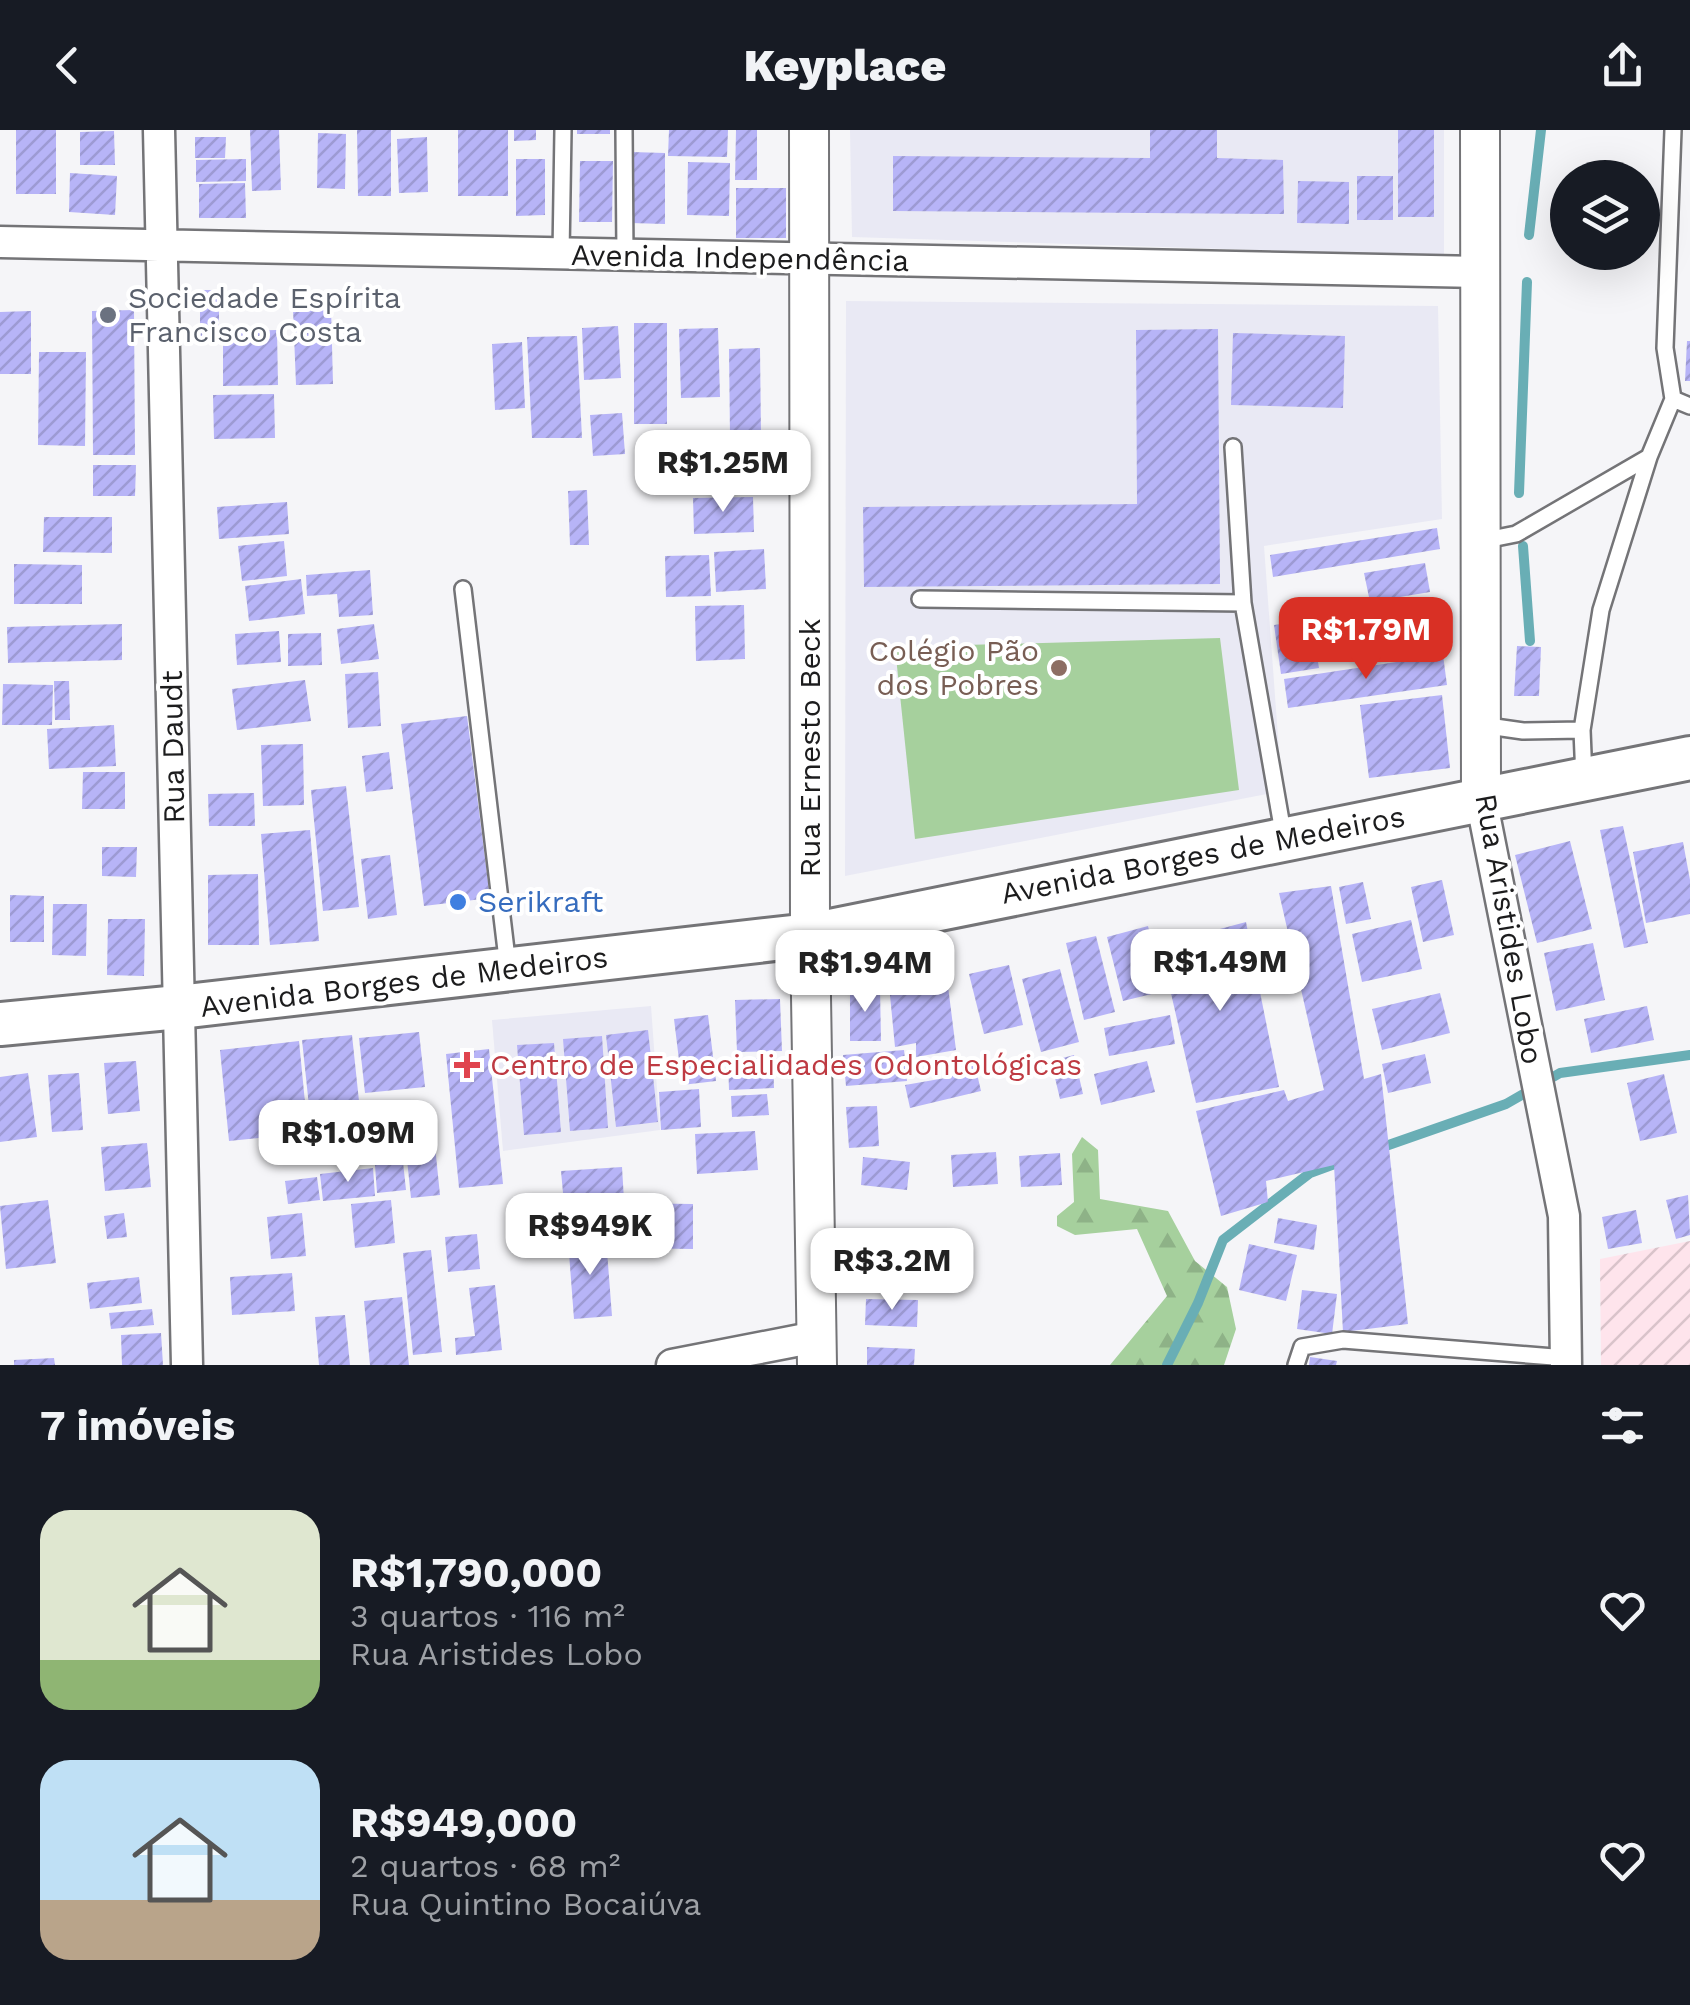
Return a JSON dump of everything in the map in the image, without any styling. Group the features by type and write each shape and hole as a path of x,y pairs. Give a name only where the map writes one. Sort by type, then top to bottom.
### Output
{"main road":[{"name":"Avenida Borges de Medeiros","path":"0,1024 179,1008 810,935 1690,758"}],"street":[{"name":"Rua Daudt","path":"159,130 186,1365"},
{"name":"Rua Ernesto Beck","path":"809,130 810,935 816,1351"},
{"name":"Rua Aristides Lobo","path":"1480,130 1481,799 1564,1216 1566,1362"},
{"name":"Avenida Independência","path":"0,242 1480,272"},
{"path":"672,1365 816,1351"}],"lane":[{"path":"561,254 563,130"},
{"path":"624,130 626,256"},
{"path":"1584,779 1582,730 1601,610 1648,457 1673,399 1665,348 1674,130"},
{"path":"1673,399 1690,406"},
{"path":"1234,446 1242,603 1284,838"},
{"path":"1481,541 1516,534 1648,457"},
{"path":"463,589 508,970"},
{"path":"920,599 1242,603"},
{"path":"1481,724 1523,731 1582,730"},
{"path":"1296,1365 1302,1347 1343,1340 1566,1362"}],"shaded area":[{"path":"850,130 1444,130 1444,256 852,237"},
{"name":"Colégio Pão dos Pobres","path":"846,301 1438,306 1442,519 1264,546 1282,791 845,876"},
{"path":"651,1006 660,1130 503,1151 492,1020"},
{"path":"1690,1241 1690,1365 1601,1365 1600,1259"}],"green space":[{"path":"1220,638 1239,790 915,839 895,647"},
{"path":"1082,1137 1098,1150 1100,1199 1168,1211 1195,1261 1227,1287 1236,1329 1224,1365 1110,1365 1167,1296 1137,1229 1075,1235 1057,1226 1057,1216 1074,1202 1072,1154"}],"building":[{"path":"16,130 56,130 56,194 16,194"},
{"path":"250,130 279,130 281,190 252,191"},
{"path":"357,130 391,130 391,196 358,196"},
{"path":"458,130 508,130 508,196 458,196"},
{"path":"514,130 536,130 536,140 514,141"},
{"path":"577,130 610,130 610,134 577,134"},
{"path":"669,130 728,130 727,157 668,156"},
{"path":"736,130 757,130 757,180 735,180"},
{"path":"1150,130 1217,130 1217,158 1283,160 1284,214 893,211 893,156 1150,158"},
{"path":"1398,130 1434,130 1434,217 1398,217"},
{"path":"114,131 115,165 80,165 80,132"},
{"path":"318,133 346,134 345,189 317,188"},
{"path":"195,137 226,137 225,158 195,158"},
{"path":"427,137 428,192 399,193 397,139"},
{"path":"631,152 665,153 665,224 630,223"},
{"path":"246,159 246,181 196,182 196,160"},
{"path":"516,159 545,159 545,215 516,216"},
{"path":"580,161 613,161 612,222 579,222"},
{"path":"688,162 730,163 729,216 687,215"},
{"path":"70,173 117,176 115,215 69,212"},
{"path":"1357,176 1393,176 1393,220 1357,220"},
{"path":"1298,181 1349,182 1349,224 1297,223"},
{"path":"245,183 246,218 199,218 199,184"},
{"path":"736,188 786,188 786,238 736,238"},
{"path":"200,290 219,290 219,339 200,339"},
{"path":"331,307 333,384 296,385 293,309"},
{"path":"134,310 135,455 93,455 92,311"},
{"path":"31,311 31,374 0,374 0,312"},
{"path":"634,323 667,323 667,424 634,424"},
{"path":"618,326 621,378 584,380 582,328"},
{"path":"718,328 720,397 681,398 679,329"},
{"path":"1218,329 1220,584 864,587 863,507 1137,504 1136,330"},
{"path":"277,330 278,385 223,386 223,331"},
{"path":"1233,333 1345,336 1343,408 1231,405"},
{"path":"577,336 582,438 532,438 527,337"},
{"path":"1690,341 1690,381 1685,381"},
{"path":"522,342 525,408 495,410 492,344"},
{"path":"760,348 761,436 730,437 729,349"},
{"path":"39,352 86,352 85,446 38,445"},
{"path":"274,394 275,438 214,439 213,395"},
{"path":"622,413 625,454 593,456 590,415"},
{"path":"730,448 764,448 763,488 730,488"},
{"path":"93,465 136,465 135,496 93,496"},
{"path":"587,490 589,545 570,545 568,491"},
{"path":"753,497 754,532 694,534 693,498"},
{"path":"287,502 289,534 219,539 217,507"},
{"path":"44,517 112,517 112,553 43,552"},
{"path":"1437,528 1440,549 1273,577 1270,555"},
{"path":"284,541 287,576 242,581 238,546"},
{"path":"764,549 766,589 716,592 714,552"},
{"path":"709,555 711,596 666,597 665,556"},
{"path":"1425,563 1430,592 1370,602 1364,573"},
{"path":"14,564 82,565 82,604 14,604"},
{"path":"370,570 373,615 339,617 337,594 307,596 306,575"},
{"path":"301,579 305,614 249,621 245,586"},
{"path":"1438,603 1443,631 1326,650 1321,622"},
{"path":"744,605 745,659 696,661 695,606"},
{"path":"1311,620 1319,668 1281,674 1274,625"},
{"path":"122,624 122,660 8,663 7,627"},
{"path":"374,624 379,659 341,664 337,629"},
{"path":"279,631 281,662 237,665 235,634"},
{"path":"321,633 322,665 288,666 288,634"},
{"path":"1517,646 1541,647 1539,696 1514,696"},
{"path":"1443,655 1447,685 1288,708 1284,679"},
{"path":"378,672 381,726 348,728 345,674"},
{"path":"305,680 311,721 237,730 232,689"},
{"path":"54,681 69,681 70,720 55,720"},
{"path":"3,684 53,685 52,725 2,725"},
{"path":"1442,695 1450,768 1369,778 1360,705"},
{"path":"467,716 490,898 424,906 401,724"},
{"path":"114,725 116,766 49,769 47,729"},
{"path":"303,744 304,805 263,806 261,745"},
{"path":"389,752 393,789 366,792 362,756"},
{"path":"83,772 125,772 125,809 82,809"},
{"path":"346,786 359,907 323,911 311,790"},
{"path":"254,793 255,826 209,826 208,794"},
{"path":"1623,826 1648,943 1624,948 1600,830"},
{"path":"310,830 319,941 270,945 261,834"},
{"path":"1570,841 1592,929 1537,943 1515,855"},
{"path":"1683,842 1690,880 1690,914 1646,923 1633,852"},
{"path":"102,847 137,847 136,877 102,876"},
{"path":"390,855 397,915 368,919 361,859"},
{"path":"258,874 259,945 208,945 208,875"},
{"path":"1442,880 1454,935 1423,942 1411,887"},
{"path":"1363,882 1371,919 1346,924 1339,887"},
{"path":"1331,886 1364,1079 1381,1074 1408,1324 1343,1332 1334,1165 1266,1181 1268,1202 1221,1216 1196,1111 1284,1090 1288,1101 1324,1090 1279,893"},
{"path":"10,895 44,896 44,942 10,942"},
{"path":"53,904 87,904 86,956 52,955"},
{"path":"108,919 145,919 144,976 107,975"},
{"path":"1411,920 1422,969 1362,982 1352,934"},
{"path":"1246,922 1279,1087 1196,1103 1160,945"},
{"path":"1148,926 1164,991 1123,1001 1107,937"},
{"path":"1096,936 1115,1012 1084,1020 1066,943"},
{"path":"1593,943 1605,1000 1556,1011 1544,953"},
{"path":"1009,965 1023,1025 984,1034 969,974"},
{"path":"1060,969 1079,1042 1041,1052 1022,979"},
{"path":"947,978 956,1050 916,1057 916,1043 895,1047 889,985"},
{"path":"850,988 880,988 881,1041 850,1041"},
{"path":"1440,993 1450,1033 1382,1050 1372,1009"},
{"path":"780,999 782,1051 737,1052 735,1000"},
{"path":"1647,1006 1654,1040 1591,1053 1584,1019"},
{"path":"708,1015 716,1081 682,1085 674,1019"},
{"path":"1170,1015 1175,1044 1109,1056 1104,1028"},
{"path":"648,1030 658,1122 616,1127 606,1035"},
{"path":"419,1032 425,1087 365,1093 359,1038"},
{"path":"352,1035 361,1120 311,1125 302,1040"},
{"path":"602,1036 608,1128 570,1131 563,1039"},
{"path":"299,1041 308,1133 229,1141 220,1050"},
{"path":"554,1043 561,1132 524,1135 517,1045"},
{"path":"489,1049 503,1184 459,1188 446,1054"},
{"path":"904,1050 907,1081 846,1086 843,1055"},
{"path":"1425,1054 1431,1083 1388,1093 1382,1064"},
{"path":"1074,1055 1083,1094 1060,1099 1051,1061"},
{"path":"773,1058 774,1088 729,1090 728,1059"},
{"path":"136,1061 140,1111 108,1114 104,1063"},
{"path":"974,1061 981,1091 910,1108 905,1085 951,1077 948,1064"},
{"path":"1147,1061 1155,1092 1101,1105 1094,1074"},
{"path":"28,1073 37,1137 0,1142 0,1077"},
{"path":"79,1073 83,1130 52,1132 48,1075"},
{"path":"1664,1074 1677,1133 1640,1141 1627,1083"},
{"path":"699,1089 701,1127 661,1130 659,1092"},
{"path":"767,1094 769,1115 732,1117 731,1096"},
{"path":"877,1106 879,1146 849,1148 846,1107"},
{"path":"392,1108 396,1153 374,1155 369,1110"},
{"path":"755,1131 758,1170 697,1174 695,1134"},
{"path":"147,1143 151,1187 105,1191 101,1147"},
{"path":"435,1146 440,1195 411,1198 406,1150"},
{"path":"996,1152 998,1184 953,1187 951,1155"},
{"path":"1060,1153 1062,1185 1021,1187 1019,1156"},
{"path":"863,1157 910,1162 907,1190 861,1185"},
{"path":"403,1162 406,1190 377,1193 375,1165"},
{"path":"622,1167 624,1200 564,1204 561,1171"},
{"path":"373,1168 375,1196 323,1201 320,1174"},
{"path":"317,1177 320,1200 288,1204 285,1181"},
{"path":"1688,1195 1690,1235 1676,1239 1666,1200"},
{"path":"48,1200 56,1263 6,1269 0,1206"},
{"path":"391,1200 395,1243 355,1248 351,1204"},
{"path":"620,1203 693,1204 693,1249 620,1248"},
{"path":"1636,1210 1642,1243 1608,1249 1602,1217"},
{"path":"124,1213 127,1237 107,1239 104,1216"},
{"path":"302,1213 306,1256 271,1259 267,1217"},
{"path":"1278,1218 1317,1225 1314,1250 1274,1243"},
{"path":"477,1234 480,1269 448,1272 445,1237"},
{"path":"606,1238 612,1316 574,1319 568,1240"},
{"path":"1249,1244 1297,1255 1286,1301 1239,1290"},
{"path":"431,1250 442,1352 413,1355 403,1253"},
{"path":"292,1273 295,1311 232,1315 230,1277"},
{"path":"139,1277 142,1303 90,1309 87,1283"},
{"path":"495,1285 502,1350 456,1355 455,1338 475,1336 469,1288"},
{"path":"1302,1290 1337,1294 1332,1334 1297,1329"},
{"path":"402,1297 409,1365 370,1365 364,1301"},
{"path":"866,1299 918,1300 917,1327 865,1325"},
{"path":"152,1309 154,1325 111,1329 109,1313"},
{"path":"345,1315 350,1365 319,1365 315,1317"},
{"path":"161,1333 163,1365 122,1365 121,1335"},
{"path":"867,1347 915,1349 914,1365 867,1365"},
{"path":"1310,1357 1337,1361 1336,1365 1309,1365"},
{"path":"54,1358 55,1365 14,1365 14,1360"}],"waterway":[{"path":"1529,235 1541,130"},
{"path":"1519,493 1527,282"},
{"path":"1523,546 1530,641"},
{"path":"1380,1148 1506,1104 1560,1073 1690,1055"},
{"path":"1167,1365 1223,1240 1310,1173 1340,1162"}],"place":[{"name":"Sociedade Espírita Francisco Costa","path":"108,315"},
{"name":"Colégio Pão dos Pobres","path":"1059,668"},
{"name":"Serikraft","path":"458,902"},
{"name":"Centro de Especialidades Odontológicas","path":"467,1065"}]}
